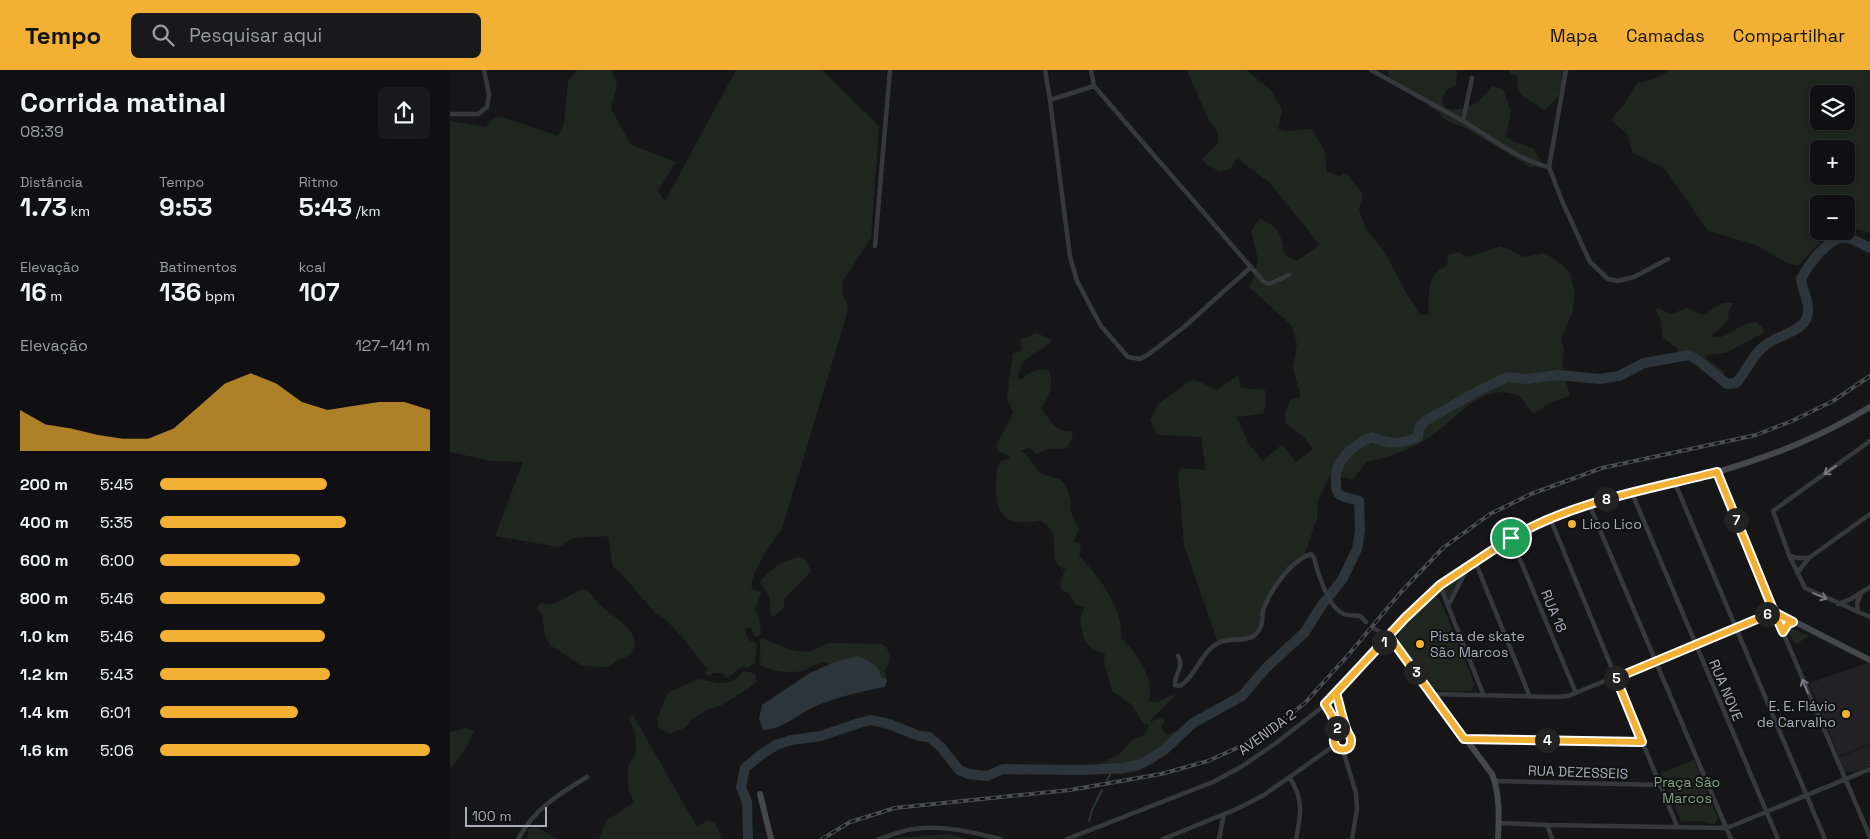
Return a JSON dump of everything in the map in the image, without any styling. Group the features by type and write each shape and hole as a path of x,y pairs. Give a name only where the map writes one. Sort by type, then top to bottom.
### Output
{"street":[{"path":"450,114 478,114 487,107 489,94 484,70"},
{"path":"874,246 890,70"},
{"path":"1045,70 1070,257 1077,281 1100,326 1128,357 1140,359 1149,354 1184,327 1251,267"},
{"path":"1091,70 1094,86 1266,284 1289,275"},
{"path":"1371,70 1381,72 1525,158 1539,165 1549,167"},
{"path":"1566,70 1549,167 1586,255 1590,262 1608,279 1618,281 1634,276 1668,259"},
{"path":"1463,121 1472,78"},
{"path":"1050,100 1094,86"},
{"name":"AVENIDA 2","path":"1067,839 1213,782 1241,767 1276,743 1325,704 1405,618 1440,585 1511,538 1569,510 1717,472 1787,449 1814,438 1870,407"},
{"path":"1870,441 1773,511 1789,555 1805,588 1870,617"},
{"path":"1717,472 1774,612 1870,837"},
{"path":"1675,483 1734,628 1825,839"},
{"name":"RUA NOVE","path":"1632,493 1778,839"},
{"path":"1589,504 1731,839"},
{"path":"1797,573 1809,558 1870,514"},
{"path":"1550,518 1677,826"},
{"name":"RUA 18","path":"1511,538 1576,693"},
{"path":"1178,656 1181,660 1181,666 1175,680 1175,685 1180,686 1186,682 1210,650 1218,643 1253,638 1261,627 1263,611 1278,584 1292,566 1304,556 1311,554 1324,588 1338,610 1345,615 1360,616 1366,622"},
{"path":"1789,555 1797,558 1809,558"},
{"path":"1475,561 1530,697"},
{"path":"1448,606 1469,565"},
{"path":"1440,585 1484,696"},
{"path":"1838,604 1861,594 1870,587"},
{"path":"1858,612 1857,604 1861,594"},
{"path":"1432,694 1556,697 1576,693 1774,612 1870,660"},
{"path":"1783,632 1788,624 1793,622"},
{"path":"1373,628 1389,636 1464,739 1492,774 1495,780 1499,823 1498,839"},
{"path":"1336,693 1351,743 1350,746 1343,750 1337,748 1334,737 1339,733 1347,733"},
{"path":"1325,704 1339,733"},
{"path":"1464,739 1642,742"},
{"path":"1164,839 1264,795 1335,745"},
{"path":"1343,750 1356,793 1357,809 1352,839"},
{"path":"1499,823 1727,828 1870,769"},
{"path":"518,839 543,805 588,777"},
{"path":"1290,778 1296,786 1301,811 1296,839"},
{"name":"RUA DEZESSEIS","path":"1495,780 1660,785"},
{"path":"760,794 771,839"},
{"path":"1219,839 1224,814"},
{"path":"1546,825 1552,839"},
{"path":"879,839 912,829 934,828 1000,839"}],"shaded area":[{"path":"857,656 869,661 878,669 881,677 887,680 885,687 867,690 825,703 777,727 763,730 759,718 762,705 810,673 832,663"},
{"name":"E. E. Flávio de Carvalho","path":"1868,663 1870,664 1870,744 1839,756 1809,683"},
{"path":"1870,745 1870,766 1854,772 1844,770 1839,757"}],"green space":[{"path":"577,70 612,70 617,85 611,108 631,145 676,162 658,191 665,201 736,70 822,70 879,126 871,238 842,283 843,295 848,306 846,317 782,529 757,567 752,583 752,589 761,592 755,609 759,618 761,633 757,637 754,636 751,627 745,629 748,640 755,642 757,645 755,663 747,668 741,667 726,678 723,673 714,673 708,677 705,672 707,669 682,637 665,619 655,613 620,572 613,567 608,536 574,538 559,547 495,536 523,462 492,461 450,452 450,121 486,127 494,118 503,117 558,136 564,123 568,81"},
{"path":"1187,70 1246,70 1271,90 1282,110 1278,129 1288,131 1312,129 1325,152 1327,172 1339,176 1346,173 1363,194 1359,210 1366,229 1384,251 1408,296 1421,315 1428,315 1431,280 1440,270 1447,266 1448,255 1459,252 1468,257 1501,246 1525,257 1545,253 1570,273 1575,294 1572,314 1561,339 1564,349 1562,365 1570,396 1550,403 1533,414 1519,395 1500,392 1490,394 1472,403 1433,435 1417,444 1392,455 1366,462 1353,480 1331,474 1318,500 1317,518 1304,556 1278,584 1263,611 1261,627 1253,638 1218,643 1184,545 1178,474 1181,468 1206,470 1201,437 1157,435 1150,420 1158,404 1193,379 1217,390 1238,375 1241,388 1265,390 1266,404 1263,414 1237,417 1248,443 1263,461 1282,444 1296,462 1313,449 1304,437 1286,424 1285,414 1290,400 1301,397 1293,368 1297,344 1292,326 1250,288 1258,260 1251,231 1260,218 1275,228 1282,240 1284,254 1296,261 1320,245 1270,183 1237,158 1230,169 1220,172 1206,164 1202,159 1218,144 1218,132 1209,121"},
{"path":"1387,70 1457,70 1456,85 1446,90 1442,99 1445,108 1467,108 1477,102 1492,86 1503,89 1511,111 1506,136 1513,141 1534,149 1542,163 1530,167 1467,129 1447,121 1437,111 1390,81"},
{"path":"1510,70 1565,70 1559,96 1544,111 1520,93 1517,76 1510,74"},
{"path":"1671,70 1870,70 1870,233 1855,229 1855,195 1810,195 1810,240 1823,240 1798,266 1785,262 1756,245 1708,231 1665,169 1632,152 1628,135 1611,120 1625,103 1637,83 1654,79"},
{"path":"1723,303 1733,304 1728,312 1729,318 1712,335 1713,337 1724,336 1744,325 1756,322 1765,330 1763,333 1726,353 1706,355 1706,358 1724,371 1723,377 1717,376 1700,364 1680,358 1678,349 1663,338 1660,317 1656,311 1657,308 1671,314 1687,308 1703,315"},
{"path":"1037,333 1050,339 1051,342 1025,360 1019,371 1018,379 1021,380 1037,370 1049,370 1050,390 1041,408 1057,428 1071,431 1073,435 1069,445 1061,449 1048,449 1037,454 1028,448 1021,451 1026,454 1040,473 1059,479 1066,486 1071,501 1070,509 1079,530 1074,541 1081,544 1079,555 1108,593 1118,615 1121,638 1144,667 1150,685 1149,702 1158,702 1176,693 1150,723 1162,718 1165,722 1161,728 1167,735 1177,731 1174,740 1163,754 1134,772 1119,775 1099,771 1098,767 1099,764 1120,754 1133,739 1144,735 1149,725 1143,723 1132,705 1112,691 1104,663 1105,654 1093,650 1084,640 1080,621 1084,607 1076,605 1069,593 1065,592 1061,587 1061,580 1066,570 1058,565 1055,560 1054,538 1048,526 1041,521 1018,522 1009,520 1002,513 997,499 996,482 998,467 1000,461 1009,459 1010,456 997,451 996,444 1013,412 1007,399 1012,355 1015,352 1022,351 1020,340"},
{"path":"802,557 806,560 811,571 784,599 784,608 773,617 771,615 769,595 760,582 779,565 790,559"},
{"path":"1463,572 1448,601 1443,588"},
{"path":"585,589 601,606 631,631 634,638 635,644 630,654 610,667 582,666 550,645 545,636 542,614 537,609 540,602 551,604"},
{"path":"1433,596 1440,599 1475,685 1471,691 1445,691 1430,687 1401,649 1398,638 1401,628"},
{"path":"1791,628 1809,636 1795,645 1788,631"},
{"path":"761,638 786,648 800,651 814,650 828,643 882,644 888,650 890,657 884,671 887,678 886,681 855,669 831,663 821,663 805,670 794,672 770,669 760,665"},
{"path":"745,671 755,674 757,681 749,688 720,706 707,710 692,719 686,727 670,734 658,727 657,718 668,693 698,679 726,683 736,679"},
{"path":"633,715 697,827 708,820 715,823 721,835 720,839 599,839 606,821 634,802 628,789 628,767 636,752 635,731 628,718"},
{"path":"465,728 474,730 470,741 458,760 450,768 450,732"},
{"name":"Praça São Marcos","path":"1694,760 1718,818 1714,824 1699,821 1681,822 1661,773"},
{"path":"535,826 557,839 527,839 528,830"},
{"path":"948,834 967,839 895,839 900,838"}],"waterway":[{"path":"748,839 747,802 741,787 745,768 776,745 791,740 821,736 871,720 889,724 919,736 929,737 941,747 959,770 969,774 987,776 1003,769 1084,770 1121,768 1138,765 1150,759 1164,750 1193,723 1242,696 1267,667 1305,632 1322,605 1342,580 1357,549 1360,531 1359,501 1344,497 1337,492 1336,476 1345,456 1357,445 1371,437 1394,443 1418,437 1419,428 1425,421 1507,377 1527,379 1559,375 1599,379 1619,376 1644,363 1689,355 1727,384 1736,383 1762,348 1793,331 1804,322 1807,316 1808,305 1801,279 1820,252 1841,238 1851,239 1870,248"},
{"path":"1107,780 1113,769"},
{"path":"1089,821 1102,790"}],"railway":[{"path":"822,839 850,822 895,808 1070,790 1161,774 1208,761 1237,748 1275,726 1305,703 1401,592 1443,548 1490,514 1531,494 1602,468 1756,435 1792,421 1833,401 1870,376"}],"place":[{"name":"Lico Lico","path":"1572,524"},
{"name":"Pista de skate São Marcos","path":"1420,644"},
{"name":"E. E. Flávio de Carvalho","path":"1846,714"}],"route":[{"path":"1511,538 1490,550 1440,585 1405,618 1336,693 1347,733 1351,739 1350,746 1347,749 1337,748 1334,737 1339,733 1325,704 1336,693 1389,636 1464,739 1642,742 1616,678 1774,612 1783,632 1785,627 1793,622 1774,612 1717,472 1569,510 1527,528 1511,538"}]}
